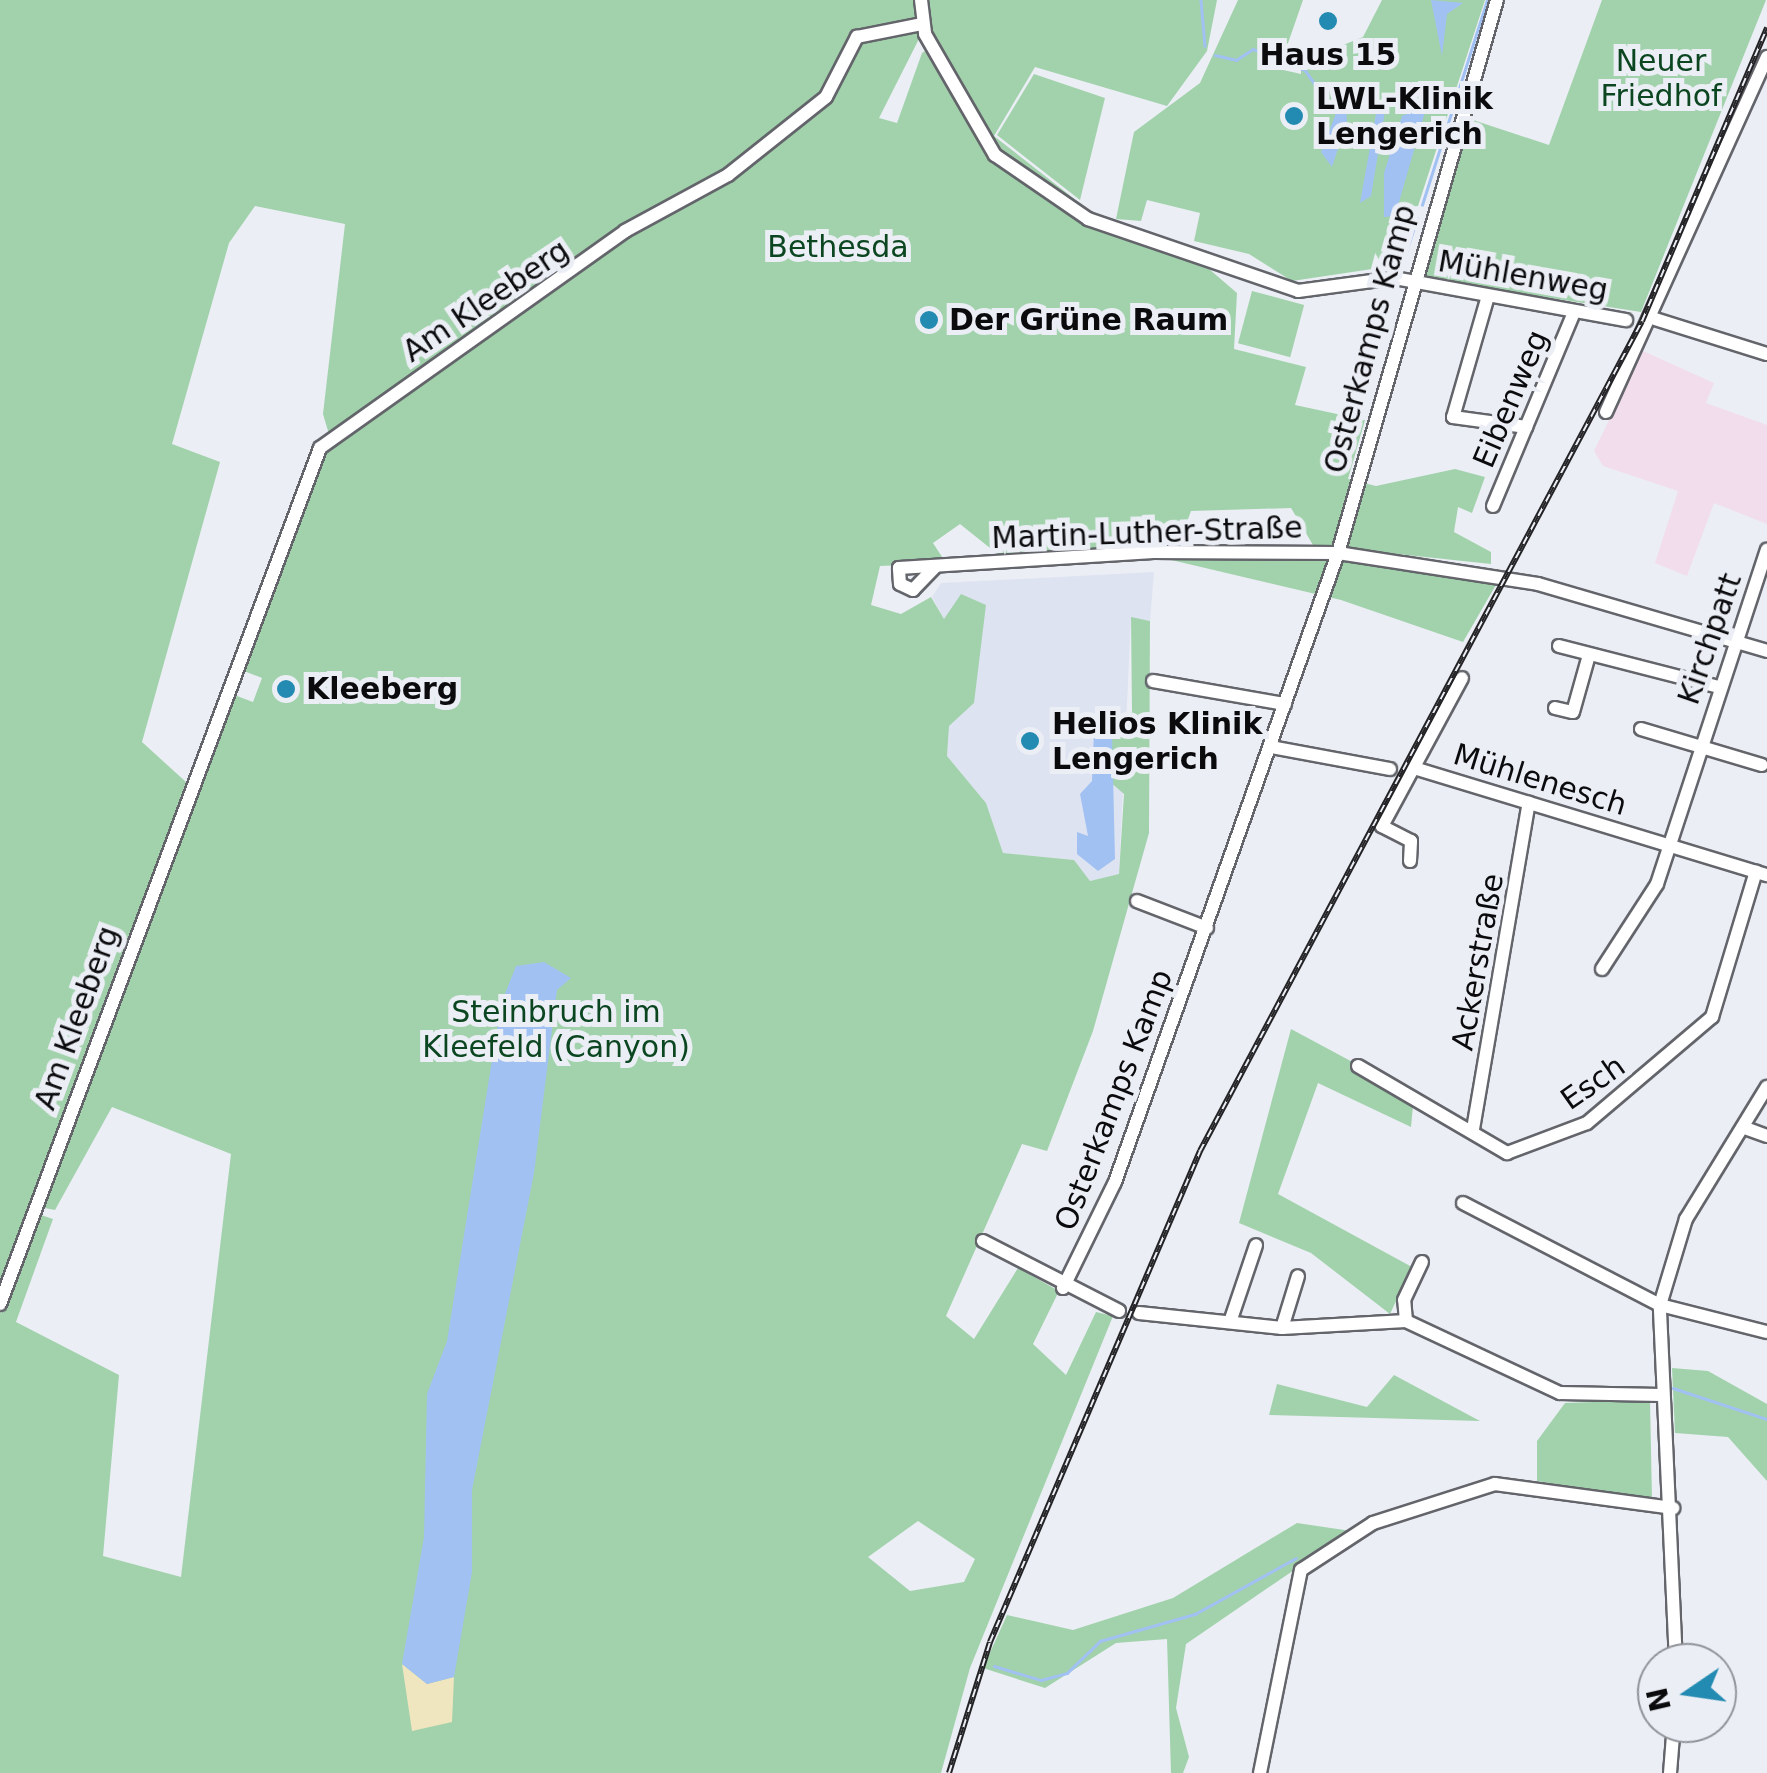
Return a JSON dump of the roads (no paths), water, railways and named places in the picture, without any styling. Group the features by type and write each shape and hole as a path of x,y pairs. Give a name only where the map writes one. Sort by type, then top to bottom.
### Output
{"street":[{"path":"921,0 922,24 976,131 1047,199 1298,292 1376,277 1410,281"},
{"name":"Osterkamps Kamp","path":"1063,1288 1115,1182 1338,553 1410,281 1496,0"},
{"name":"Am Kleeberg","path":"0,1304 322,444 625,231 728,175 826,97 857,37 922,24"},
{"path":"1606,412 1655,320 1767,57"},
{"name":"Mühlenweg","path":"1410,281 1626,320"},
{"path":"1488,296 1454,417 1526,427"},
{"name":"Eibenweg","path":"1493,506 1574,312"},
{"path":"1655,320 1767,354"},
{"name":"Kirchpatt","path":"1602,969 1657,884 1767,550"},
{"name":"Martin-Luther-Straße","path":"936,566 1338,553 1538,584 1767,651"},
{"path":"1558,646 1720,687"},
{"path":"1555,708 1573,712 1589,655"},
{"path":"1414,768 1462,678"},
{"path":"1153,681 1286,704"},
{"name":"Kirchpatt","path":"1641,728 1701,745"},
{"path":"1701,745 1762,764"},
{"path":"1271,747 1390,770"},
{"name":"Mühlenesch","path":"1410,861 1412,841 1382,826 1414,768 1761,873"},
{"name":"Ackerstraße","path":"1473,1129 1529,803"},
{"name":"Esch","path":"1358,1066 1520,1155 1588,1123 1689,1042 1712,1017 1761,873"},
{"path":"1137,901 1207,928"},
{"path":"1676,1643 1673,1508 1661,1395 1660,1305 1686,1219 1767,1087"},
{"path":"1744,1128 1767,1136"},
{"path":"1463,1203 1660,1305 1767,1332"},
{"path":"983,1240 1063,1288 1118,1312"},
{"path":"1230,1322 1256,1244"},
{"path":"1406,1321 1404,1300 1422,1262"},
{"path":"1282,1328 1298,1276"},
{"path":"1139,1313 1282,1328 1406,1321 1560,1393 1661,1395"},
{"path":"1260,1773 1301,1570 1373,1524 1495,1484 1673,1508"},
{"path":"1670,1773 1672,1743"}],"water":[{"path":"1431,0 1463,3 1447,14 1442,56"},
{"path":"1345,90 1347,121 1332,167 1321,152"},
{"path":"1387,99 1371,196 1360,203 1378,103"},
{"path":"1427,105 1395,216 1384,217 1384,173 1402,116"},
{"path":"1094,731 1112,732 1115,859 1098,871 1077,854 1077,832 1088,836 1080,794 1092,781"},
{"path":"544,962 571,978 557,990 534,1173 472,1490 472,1572 454,1677 427,1684 402,1664 424,1537 427,1394 447,1341 501,1004 516,966"}],"waterway":[{"path":"1201,0 1205,46"},
{"path":"1422,205 1487,0"},
{"path":"1215,55 1236,60 1253,49 1305,70 1333,110"},
{"path":"1401,268 1417,218"},
{"path":"1673,1388 1767,1419"},
{"path":"994,1666 1041,1680 1067,1673 1100,1641 1195,1614 1296,1558"}],"railway":[{"path":"949,1773 990,1642 1200,1151 1642,321 1767,28"}],"place":[{"name":"Haus 15","path":"1328,21"},
{"name":"LWL-Klinik Lengerich","path":"1294,116"},
{"name":"Der Grüne Raum","path":"929,320"},
{"name":"Kleeberg","path":"286,689"},
{"name":"Helios Klinik Lengerich","path":"1030,741"}],"park label":[{"name":"Neuer Friedhof","path":"1661,78"},
{"name":"Bethesda","path":"838,247"},
{"name":"Steinbruch im Kleefeld (Canyon)","path":"556,1029"}]}
